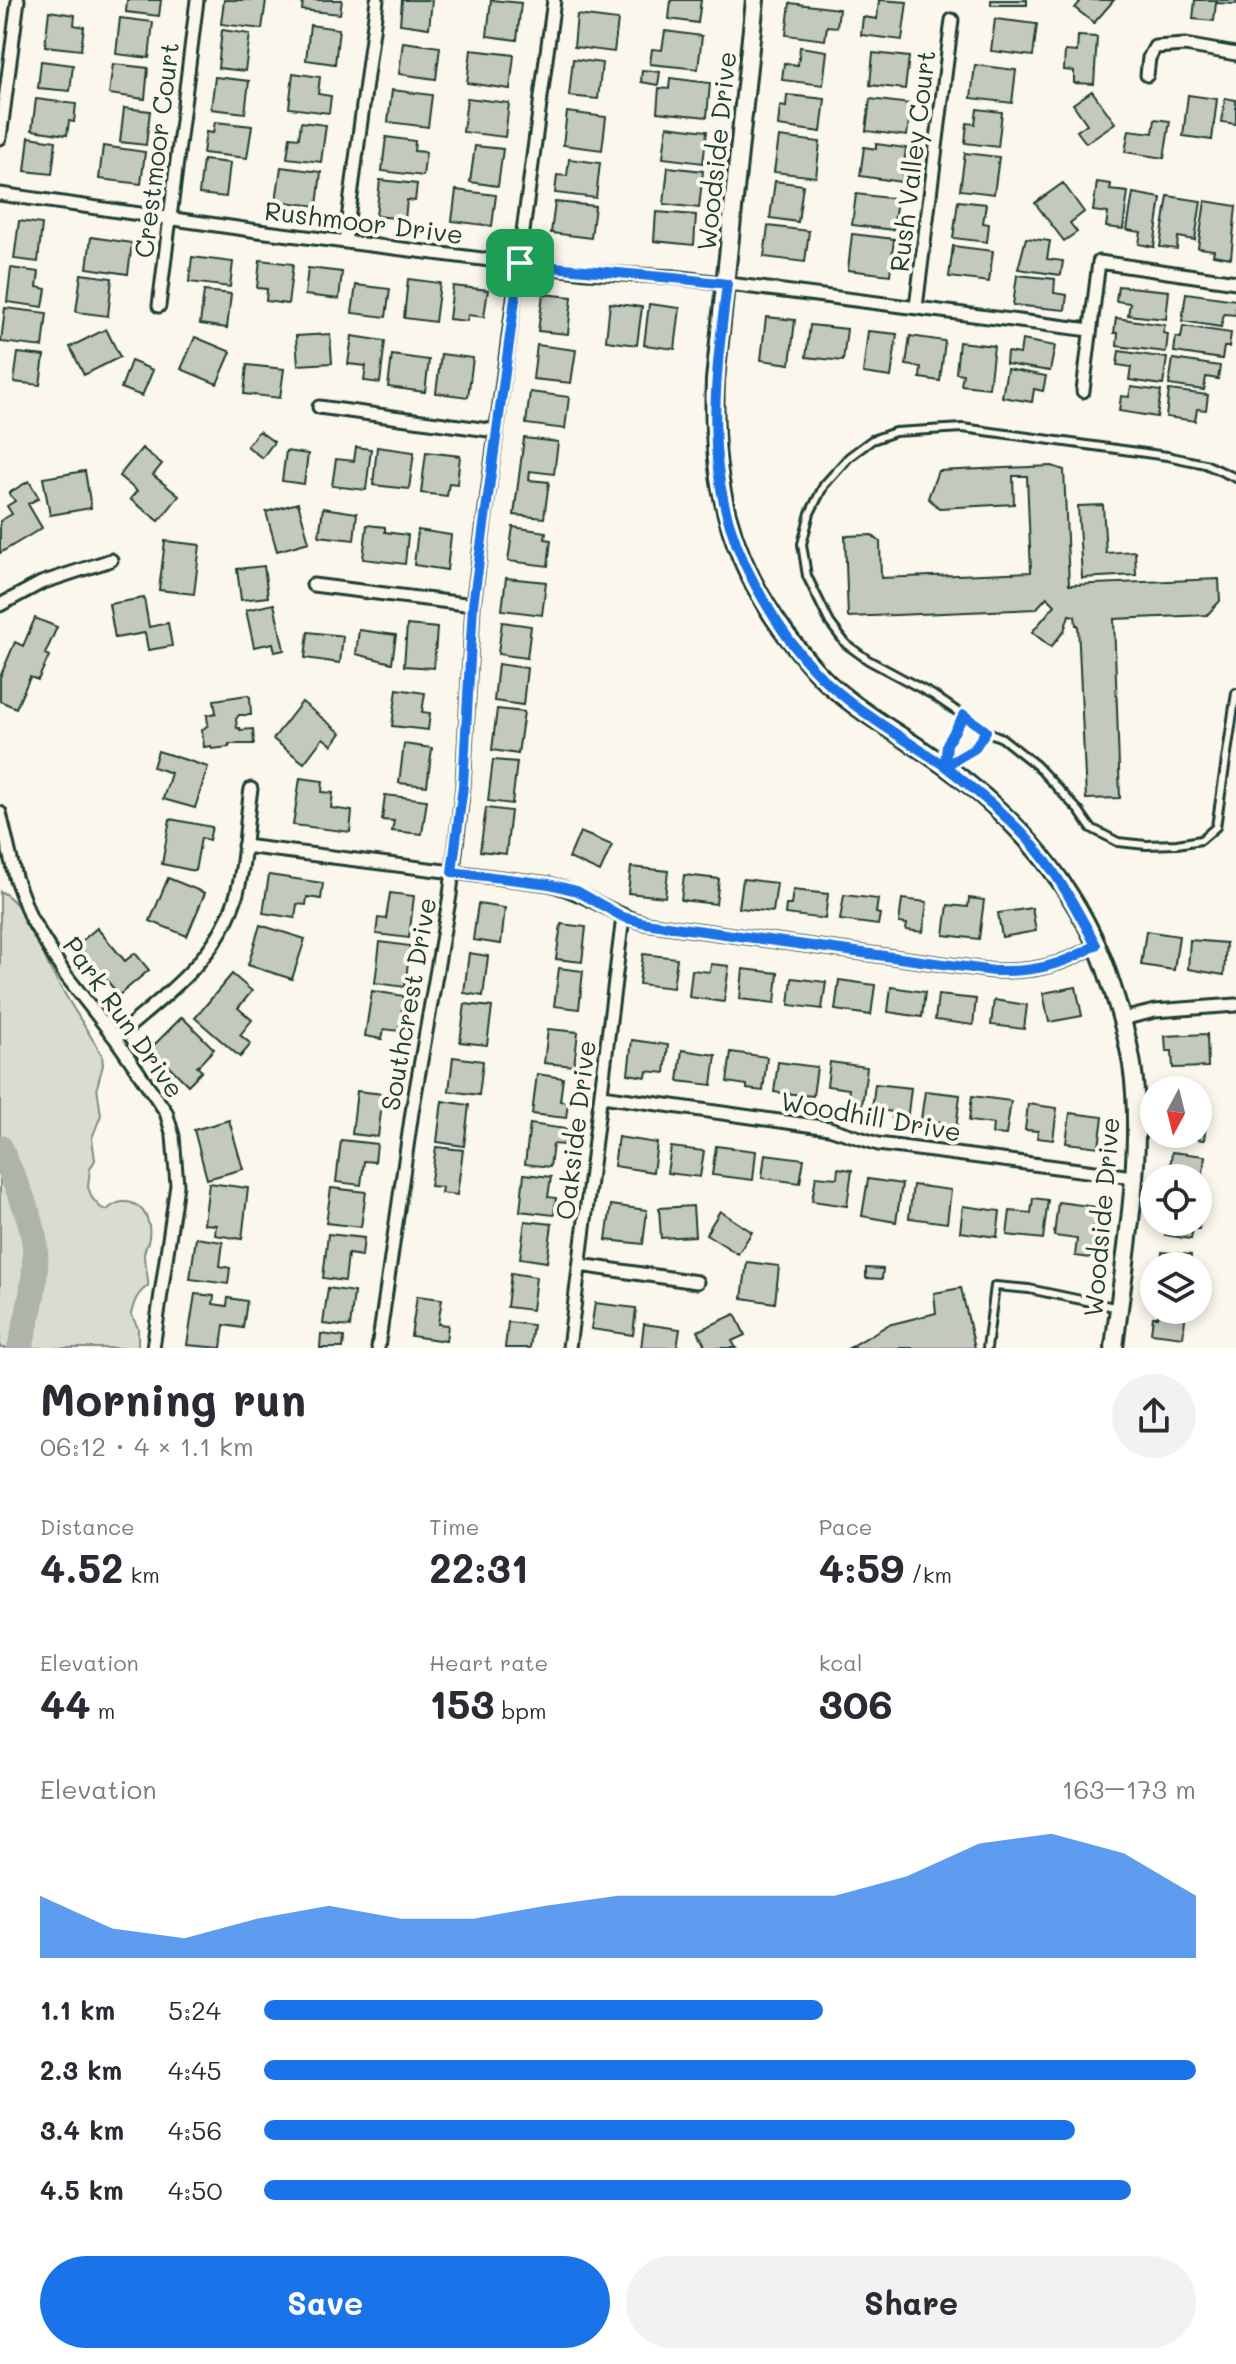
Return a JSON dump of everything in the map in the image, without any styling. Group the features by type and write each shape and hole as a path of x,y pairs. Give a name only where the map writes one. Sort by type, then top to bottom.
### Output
{"street":[{"path":"0,138 18,0"},
{"name":"Crestmoor Court","path":"159,306 197,0"},
{"path":"345,242 377,0"},
{"name":"Southcrest Drive","path":"378,1348 412,1112 452,872 463,786 473,605 554,0"},
{"name":"Woodside Drive","path":"755,0 713,421 717,470 735,545 776,621 820,675 848,700 945,766 1003,814 1037,850 1070,896 1096,945 1122,1019 1132,1066 1136,1125 1114,1348"},
{"name":"Rush Valley Court","path":"916,307 952,20"},
{"path":"1147,75 1149,58 1155,47 1185,45 1236,54"},
{"name":"Rushmoor Drive","path":"0,194 345,242 586,272 674,277 1090,330"},
{"path":"1083,391 1099,262 1236,282"},
{"path":"319,407 496,431"},
{"path":"0,605 41,583 111,560"},
{"path":"313,585 473,605"},
{"path":"115,1038 179,983 214,945 236,897 251,789"},
{"name":"Park Run Drive","path":"0,813 15,877 30,917 64,973 115,1038 166,1112 173,1136 177,1185 153,1348"},
{"path":"244,846 563,887 577,891 623,917 645,923 994,971 1045,969 1071,960 1096,945"},
{"name":"Oakside Drive","path":"569,1348 623,917"},
{"path":"1122,1019 1155,1011 1236,1005"},
{"name":"Woodhill Drive","path":"602,1096 829,1128 878,1144 1133,1177"},
{"path":"580,1265 697,1282"}],"lane":[{"path":"1236,478 1205,464 1167,456 963,428 895,432 872,440 849,457 824,485 810,513 802,544 807,576 816,597 846,644 1002,738 1036,765 1091,828 1118,842 1177,844 1201,840 1216,827 1236,693"},
{"path":"945,766 947,744 964,715"},
{"path":"945,766 974,749 986,731"},
{"path":"987,1348 995,1286 1029,1289 1119,1308"}],"shaded area":[{"path":"0,891 18,906 32,928 53,974 102,1055 103,1065 97,1087 101,1115 92,1138 95,1160 90,1169 88,1187 101,1208 107,1210 115,1204 131,1203 143,1211 147,1219 149,1237 144,1255 148,1286 136,1298 131,1314 138,1328 138,1348 0,1348"}],"building":[{"path":"127,0 161,0 159,16 126,12"},
{"path":"224,0 266,0 262,29 221,24"},
{"path":"303,0 342,0 340,14 302,10"},
{"path":"402,0 432,0 429,28 400,24"},
{"path":"491,0 521,3 517,40 487,36"},
{"path":"671,0 701,0 698,23 669,19"},
{"path":"879,0 907,2 902,40 861,35 863,17 877,19"},
{"path":"991,0 1027,0 1027,5 991,5"},
{"path":"1077,0 1114,0 1094,23 1075,8 1080,2"},
{"path":"1195,0 1236,0 1236,4 1216,3 1214,21 1193,19"},
{"path":"790,3 839,9 837,27 827,26 825,40 786,35"},
{"path":"49,11 75,15 74,25 84,27 81,50 45,46"},
{"path":"577,15 618,20 614,52 574,47"},
{"path":"120,18 153,22 149,58 116,54"},
{"path":"995,19 1037,24 1033,56 991,51"},
{"path":"310,25 339,29 335,64 306,60"},
{"path":"222,30 250,34 245,71 218,68"},
{"path":"665,31 702,36 698,69 650,64 652,49 662,50"},
{"path":"1078,36 1097,37 1094,84 1074,83 1074,71 1064,70 1065,51 1077,52"},
{"path":"403,42 440,47 436,79 399,74"},
{"path":"800,47 827,51 823,85 782,80 784,63 798,65"},
{"path":"471,50 514,55 510,89 467,83"},
{"path":"873,53 909,57 905,89 870,85"},
{"path":"573,59 602,63 598,99 569,96"},
{"path":"41,61 73,65 70,91 38,88"},
{"path":"113,64 148,68 145,99 109,94"},
{"path":"975,65 1016,70 1012,103 971,98"},
{"path":"642,70 660,72 658,85 641,82"},
{"path":"293,73 320,77 318,94 331,96 329,113 289,108"},
{"path":"215,77 249,81 245,113 211,109"},
{"path":"670,78 710,83 707,117 657,112 659,88 669,89"},
{"path":"392,90 432,95 428,127 388,122"},
{"path":"1092,91 1115,123 1086,143 1077,131 1087,124 1073,104"},
{"path":"787,95 825,99 821,132 778,126 780,106 786,107"},
{"path":"1188,95 1217,99 1212,140 1183,136"},
{"path":"467,98 509,103 505,137 463,132"},
{"path":"1225,98 1236,100 1236,124 1222,122"},
{"path":"36,99 76,104 74,122 69,121 67,135 32,130"},
{"path":"870,99 911,104 907,136 866,131"},
{"path":"124,108 150,111 146,145 120,142"},
{"path":"977,109 1002,112 998,147 965,143 967,123 975,124"},
{"path":"567,112 606,117 602,150 563,145"},
{"path":"1155,119 1170,121 1164,158 1125,152 1129,130 1153,133"},
{"path":"215,122 252,126 247,158 203,153 206,132 213,133"},
{"path":"301,122 326,125 321,162 287,158 290,137 299,138"},
{"path":"667,126 707,131 703,163 663,158"},
{"path":"29,137 56,141 52,174 25,171"},
{"path":"386,137 415,141 414,151 426,152 423,176 382,171"},
{"path":"779,137 820,142 816,177 774,172"},
{"path":"876,144 906,148 902,182 860,176 864,147 876,149"},
{"path":"103,146 145,152 141,184 99,179"},
{"path":"475,146 503,149 498,186 470,182"},
{"path":"965,153 999,157 994,194 960,190"},
{"path":"569,159 600,163 596,198 555,193 557,175 567,176"},
{"path":"203,160 230,163 226,197 199,194"},
{"path":"281,167 321,172 317,206 276,201"},
{"path":"668,167 703,171 699,208 664,204"},
{"path":"380,180 417,184 415,201 407,200 405,219 376,216"},
{"path":"775,181 803,185 798,222 770,218"},
{"path":"1097,182 1111,184 1110,190 1128,192 1123,229 1106,227 1108,213 1093,211"},
{"path":"1063,183 1084,212 1070,223 1077,232 1064,241 1035,203"},
{"path":"456,190 496,195 492,226 452,221"},
{"path":"1133,193 1161,198 1154,247 1139,244 1141,232 1127,230"},
{"path":"856,194 897,199 893,230 852,225"},
{"path":"1168,196 1201,201 1195,240 1178,237 1177,249 1160,247"},
{"path":"958,201 986,204 983,223 989,224 987,242 953,238"},
{"path":"1205,201 1236,206 1231,258 1213,255 1214,250 1198,248"},
{"path":"555,202 595,206 591,238 551,233"},
{"path":"656,212 696,215 694,245 654,241"},
{"path":"19,221 42,224 38,262 14,259"},
{"path":"768,226 809,231 805,262 764,257"},
{"path":"852,234 894,239 890,275 848,270"},
{"path":"91,237 132,243 128,274 87,268"},
{"path":"1026,238 1050,241 1047,259 1063,261 1061,275 1018,269"},
{"path":"953,246 993,251 989,282 949,277"},
{"path":"192,257 233,262 230,287 189,282"},
{"path":"260,260 293,264 288,304 266,301 267,289 257,288"},
{"path":"11,268 39,272 37,287 46,289 43,307 7,302"},
{"path":"308,268 342,272 339,299 305,295"},
{"path":"81,274 112,278 108,316 76,312"},
{"path":"1017,275 1055,279 1054,293 1067,295 1065,310 1013,305"},
{"path":"408,279 440,283 435,322 404,318"},
{"path":"356,285 390,289 386,317 352,313"},
{"path":"453,286 488,290 484,317 468,315 467,321 449,319"},
{"path":"1118,286 1169,291 1166,319 1128,315 1130,303 1116,301"},
{"path":"204,291 231,294 227,328 200,324"},
{"path":"1186,293 1236,300 1236,315 1224,314 1221,327 1182,321"},
{"path":"543,294 572,297 568,334 538,331"},
{"path":"610,303 642,307 637,345 606,341"},
{"path":"649,304 680,308 675,349 644,345"},
{"path":"5,308 47,313 43,347 1,342"},
{"path":"766,317 795,320 790,364 761,360"},
{"path":"1116,318 1165,325 1163,333 1168,334 1166,352 1117,346 1118,333 1114,333"},
{"path":"810,325 847,329 843,361 806,357"},
{"path":"1183,326 1231,333 1229,347 1224,347 1222,359 1174,352 1176,337 1181,338"},
{"path":"106,329 120,357 84,375 70,347"},
{"path":"868,331 897,334 891,377 863,373"},
{"path":"330,334 332,363 298,365 296,336"},
{"path":"352,336 385,341 380,383 364,381 366,366 348,364"},
{"path":"910,336 945,341 940,381 920,378 921,367 906,365"},
{"path":"195,337 231,352 217,384 181,369"},
{"path":"1022,340 1055,346 1050,371 1006,364 1007,352 1020,354"},
{"path":"959,342 994,346 989,388 961,385 963,374 956,373"},
{"path":"537,345 576,350 571,383 533,379"},
{"path":"1119,351 1167,358 1163,385 1129,380 1131,367 1117,365"},
{"path":"18,353 44,356 40,385 14,382"},
{"path":"441,354 473,358 468,397 436,393"},
{"path":"392,355 429,360 425,392 388,387"},
{"path":"1173,359 1220,366 1218,379 1206,377 1204,390 1169,385"},
{"path":"131,361 153,370 142,396 121,388"},
{"path":"247,365 284,369 280,398 244,394"},
{"path":"1007,369 1046,376 1043,391 1034,389 1032,402 1002,397"},
{"path":"1131,387 1161,391 1157,417 1119,411 1121,396 1129,397"},
{"path":"1169,390 1208,395 1206,410 1197,409 1195,421 1166,417"},
{"path":"530,392 569,397 565,429 526,424"},
{"path":"259,431 274,442 262,458 247,446"},
{"path":"524,438 558,442 554,474 530,471 529,480 549,482 544,518 514,515"},
{"path":"356,447 371,449 366,490 332,486 336,459 354,461"},
{"path":"377,447 414,452 409,489 373,485"},
{"path":"142,448 162,464 153,475 179,496 159,521 130,499 137,491 119,476"},
{"path":"286,451 308,454 304,484 282,481"},
{"path":"426,452 460,456 457,484 449,483 447,496 421,493"},
{"path":"1052,466 1064,470 1069,585 1219,579 1220,601 1207,615 1114,619 1120,798 1086,799 1078,625 1075,616 1069,615 1064,631 1051,647 1032,632 1055,605 1047,597 1036,609 848,617 845,536 872,535 880,542 881,578 1031,572 1027,476 1013,476 1014,504 939,508 928,498 938,471"},
{"path":"85,471 91,508 50,515 43,478"},
{"path":"29,481 39,498 28,504 42,528 0,553 0,521 12,514 7,506 15,501 9,493"},
{"path":"298,503 309,542 277,551 266,512"},
{"path":"1103,505 1106,553 1135,551 1136,575 1082,578 1078,506"},
{"path":"323,508 357,513 354,540 319,536"},
{"path":"367,525 385,527 385,532 408,535 405,564 363,559"},
{"path":"513,527 546,532 545,539 551,540 548,566 508,561"},
{"path":"418,530 451,535 447,570 414,565"},
{"path":"165,541 200,545 194,594 159,590"},
{"path":"264,566 268,597 241,600 237,569"},
{"path":"506,578 546,582 542,615 502,610"},
{"path":"144,598 149,627 168,623 172,646 148,650 145,633 115,638 109,604"},
{"path":"274,604 284,650 275,652 273,643 254,647 246,610"},
{"path":"35,618 57,627 38,680 30,677 16,708 0,701 0,677 15,642 23,646"},
{"path":"502,622 531,626 527,658 498,654"},
{"path":"407,625 437,628 434,668 404,666"},
{"path":"359,630 396,635 392,663 356,654"},
{"path":"308,632 343,636 340,663 305,658"},
{"path":"498,664 527,668 523,705 494,701"},
{"path":"397,689 425,693 422,712 430,713 428,730 392,726"},
{"path":"250,697 251,715 239,715 237,728 253,729 254,744 229,744 229,747 212,749 211,746 204,747 202,730 208,725 207,715 216,713 214,700"},
{"path":"302,702 341,733 332,745 323,738 304,763 273,739"},
{"path":"497,709 524,712 518,754 492,750"},
{"path":"404,744 432,748 427,786 399,783"},
{"path":"158,751 208,767 195,808 163,799 171,773 153,767"},
{"path":"493,760 517,762 512,804 488,801"},
{"path":"300,778 323,781 322,792 333,793 331,808 352,811 350,832 293,825"},
{"path":"385,795 427,800 422,834 392,831 394,821 382,820"},
{"path":"486,808 511,811 506,854 480,851"},
{"path":"170,819 212,827 209,840 201,838 195,871 162,864"},
{"path":"580,832 612,845 600,872 569,858"},
{"path":"631,867 668,871 665,897 628,893"},
{"path":"269,875 323,883 321,899 307,897 306,905 297,904 295,918 263,913"},
{"path":"684,875 719,879 716,904 681,900"},
{"path":"168,878 205,893 187,936 150,921"},
{"path":"743,879 777,883 773,912 739,908"},
{"path":"793,890 828,894 825,919 785,914 786,905 791,905"},
{"path":"390,893 414,896 409,938 376,934 378,918 386,919"},
{"path":"844,895 878,899 878,925 840,920"},
{"path":"969,898 984,900 979,939 944,935 948,905 968,907"},
{"path":"902,899 927,902 923,932 906,930 907,924 899,923"},
{"path":"478,904 505,908 501,944 473,940"},
{"path":"1032,908 1036,931 1002,937 998,913"},
{"path":"561,924 586,927 582,962 556,959"},
{"path":"260,925 305,939 292,979 248,965"},
{"path":"97,928 125,961 135,953 149,970 119,995 77,945"},
{"path":"1146,931 1179,936 1174,970 1141,965"},
{"path":"1190,940 1226,943 1224,975 1188,969"},
{"path":"380,942 410,946 405,987 375,983"},
{"path":"469,953 488,956 483,996 464,993"},
{"path":"643,954 677,958 673,988 639,984"},
{"path":"711,964 729,966 724,1002 689,997 692,970 710,972"},
{"path":"559,968 583,971 579,1009 554,1006"},
{"path":"743,969 778,973 775,1003 740,999"},
{"path":"232,974 252,991 238,1008 252,1020 240,1035 251,1044 240,1057 195,1018"},
{"path":"792,978 826,982 822,1009 789,1005"},
{"path":"839,980 875,985 871,1015 835,1010"},
{"path":"891,987 925,992 922,1017 888,1012"},
{"path":"1076,987 1082,1016 1049,1022 1043,993"},
{"path":"372,991 404,996 399,1031 384,1029 382,1039 365,1036"},
{"path":"938,995 976,999 973,1025 935,1020"},
{"path":"994,1000 1027,1005 1024,1029 991,1025"},
{"path":"465,1004 492,1007 487,1045 460,1042"},
{"path":"182,1017 214,1049 197,1067 202,1071 188,1085 151,1048"},
{"path":"548,1029 578,1032 574,1066 544,1063"},
{"path":"1207,1034 1208,1067 1173,1068 1172,1051 1166,1051 1165,1036"},
{"path":"632,1040 668,1045 665,1073 647,1071 646,1077 628,1074"},
{"path":"682,1050 716,1055 712,1085 678,1081"},
{"path":"731,1052 767,1057 763,1091 727,1082"},
{"path":"453,1057 483,1061 479,1095 449,1091"},
{"path":"778,1062 817,1067 813,1096 774,1092"},
{"path":"830,1062 867,1067 862,1106 847,1104 849,1089 827,1086"},
{"path":"537,1074 563,1078 560,1101 568,1102 566,1118 532,1114"},
{"path":"875,1084 911,1088 907,1121 892,1119 893,1112 872,1109"},
{"path":"357,1091 383,1094 378,1137 352,1134"},
{"path":"925,1091 960,1095 956,1129 941,1127 942,1122 921,1119"},
{"path":"972,1096 1011,1101 1006,1135 992,1134 993,1124 969,1121"},
{"path":"442,1101 469,1105 464,1146 437,1142"},
{"path":"1028,1104 1057,1108 1053,1140 1037,1138 1038,1131 1025,1130"},
{"path":"1070,1113 1103,1117 1099,1147 1066,1143"},
{"path":"229,1120 243,1169 207,1179 194,1130"},
{"path":"530,1124 566,1129 564,1145 553,1144 550,1167 525,1164"},
{"path":"618,1137 657,1143 653,1172 614,1166"},
{"path":"341,1140 377,1144 375,1162 364,1161 361,1185 336,1182"},
{"path":"716,1146 756,1151 753,1180 712,1175"},
{"path":"436,1147 463,1150 457,1195 441,1193 442,1187 430,1186"},
{"path":"671,1147 704,1151 700,1177 667,1173"},
{"path":"1172,1152 1205,1156 1204,1164 1171,1164"},
{"path":"765,1154 804,1159 800,1183 762,1178"},
{"path":"838,1168 852,1170 847,1206 812,1201 816,1176 837,1178"},
{"path":"524,1174 551,1177 548,1197 556,1198 554,1215 520,1211"},
{"path":"868,1179 902,1184 896,1222 862,1216"},
{"path":"209,1183 248,1188 242,1239 215,1235 216,1225 204,1224"},
{"path":"913,1185 951,1190 947,1223 909,1218"},
{"path":"331,1188 366,1192 361,1227 326,1223"},
{"path":"1033,1198 1048,1200 1043,1239 1007,1235 1010,1211 1031,1213"},
{"path":"1058,1202 1097,1207 1090,1258 1075,1256 1077,1239 1054,1236"},
{"path":"611,1205 647,1210 643,1244 606,1240"},
{"path":"693,1206 695,1236 661,1238 659,1208"},
{"path":"963,1206 1000,1211 997,1237 960,1232"},
{"path":"720,1211 752,1232 738,1254 706,1234"},
{"path":"525,1221 552,1224 547,1262 520,1258"},
{"path":"328,1234 364,1238 362,1256 348,1254 345,1281 323,1278"},
{"path":"196,1238 223,1242 220,1266 230,1268 228,1284 190,1279"},
{"path":"747,1262 779,1266 775,1303 742,1298"},
{"path":"866,1268 883,1269 882,1279 866,1278"},
{"path":"511,1273 536,1277 532,1310 507,1307"},
{"path":"328,1288 354,1292 350,1327 323,1324"},
{"path":"961,1288 975,1348 849,1348 888,1325 936,1313 934,1293"},
{"path":"195,1294 214,1296 213,1304 227,1306 228,1298 247,1301 243,1328 224,1325 221,1348 187,1345"},
{"path":"417,1296 442,1299 438,1324 448,1325 446,1341 411,1336"},
{"path":"595,1303 636,1308 633,1335 591,1329"},
{"path":"735,1314 745,1335 732,1341 736,1348 706,1348 698,1331"},
{"path":"508,1322 533,1325 530,1348 505,1348"},
{"path":"644,1324 680,1329 677,1348 641,1348"},
{"path":"1152,1324 1184,1324 1183,1337 1151,1333"},
{"path":"321,1334 344,1337 343,1348 320,1348"}],"waterway":[{"path":"0,1148 27,1210 34,1236 33,1287 20,1348"}],"route":[{"path":"520,263 473,605 463,786 452,872 549,884 577,891 608,910 645,923 994,971 1045,969 1071,960 1096,945 1070,896 1037,850 1003,814 945,766 974,749 986,731 964,715 947,744 945,766 871,717 828,683 805,660 752,581 735,545 717,470 713,421 715,380 727,284 520,263"}]}
